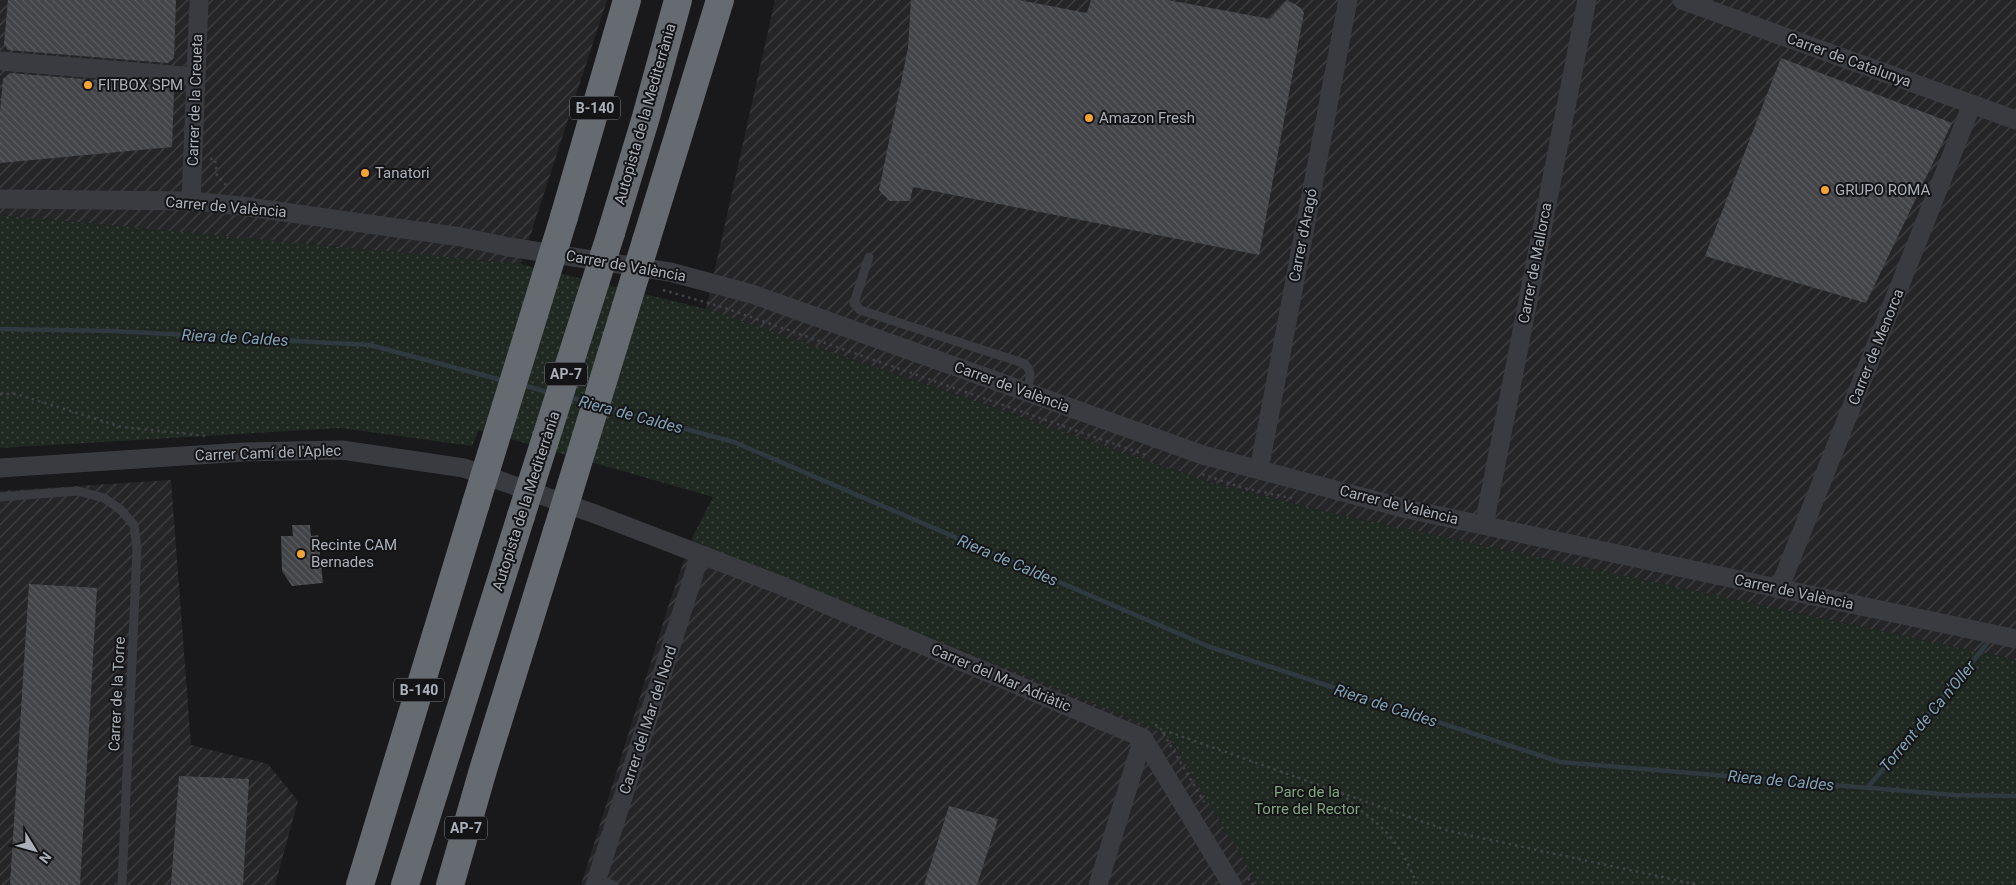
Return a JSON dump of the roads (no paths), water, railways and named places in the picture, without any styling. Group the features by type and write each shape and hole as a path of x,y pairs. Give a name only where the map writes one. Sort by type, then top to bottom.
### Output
{"highway":[{"name":"B-140","path":"360,885 564,217 627,0"},
{"name":"Autopista de la Mediterrània","path":"405,885 611,233 646,117 678,0"},
{"name":"AP-7","path":"450,885 483,770 720,0"}],"street":[{"name":"Carrer de la Creueta","path":"191,201 199,0"},
{"name":"Carrer d'Aragó","path":"1259,470 1348,0"},
{"name":"Carrer de Mallorca","path":"1484,525 1587,0"},
{"name":"Carrer de Catalunya","path":"1682,0 2016,120"},
{"path":"0,61 196,77"},
{"name":"Carrer de Menorca","path":"1780,589 1972,104"},
{"name":"Carrer de València","path":"0,199 191,201 462,237 509,247 670,272 760,296 1203,455 1407,509 2016,639"},
{"name":"Carrer Camí de l'Aplec","path":"0,468 244,452 342,450 464,468 595,514 700,555"},
{"name":"Carrer del Mar Adriàtic","path":"700,555 780,585 1143,738"},
{"name":"Carrer del Mar del Nord","path":"602,883 700,555"},
{"path":"1098,885 1143,738"},
{"path":"1143,738 1232,885"}],"lane":[{"path":"869,257 854,303 856,307 860,310 1023,363 1028,367 1031,375 1026,392"},
{"name":"Carrer de la Torre","path":"0,497 78,492 104,498 121,510 134,525 138,549 122,885"}],"waterway":[{"name":"Riera de Caldes","path":"0,329 114,331 370,345 505,381"},
{"name":"Riera de Caldes","path":"522,385 551,393"},
{"name":"Riera de Caldes","path":"568,397 587,402"},
{"name":"Riera de Caldes","path":"604,407 734,442 1210,647 1560,762 1954,795 2016,796"},
{"name":"Torrent de Ca n'Oller","path":"1868,787 1987,644"}],"place":[{"name":"FITBOX SPM","path":"88,85"},
{"name":"Amazon Fresh","path":"1089,118"},
{"name":"Tanatori","path":"365,173"},
{"name":"GRUPO ROMA","path":"1825,190"},
{"name":"Recinte CAM Bernades","path":"301,554"}],"park label":[{"name":"Parc de la Torre del Rector","path":"1307,800"}]}
